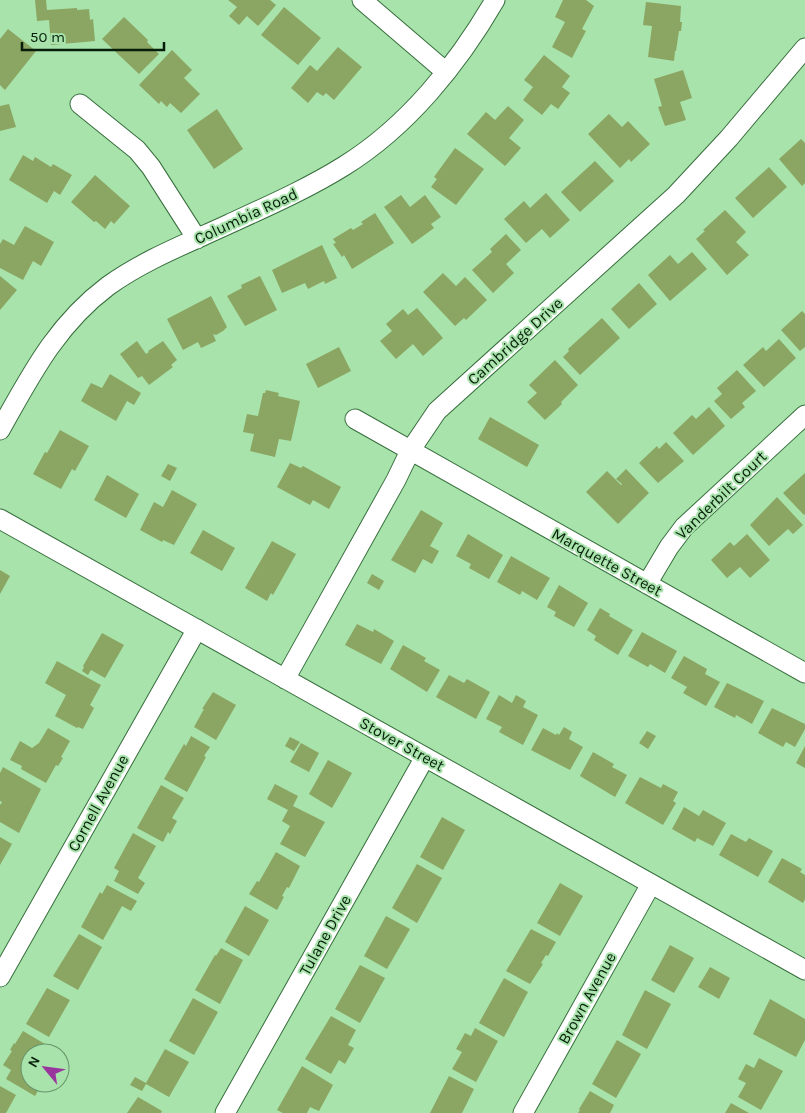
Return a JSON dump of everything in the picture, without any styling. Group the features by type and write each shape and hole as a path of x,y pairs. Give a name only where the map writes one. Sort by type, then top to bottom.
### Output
{"street":[{"path":"362,0 446,72"},
{"name":"Columbia Road","path":"0,430 42,356 78,312 107,287 135,268 315,184 346,165 380,140 417,106 446,72 486,16 495,0"},
{"name":"Cambridge Drive","path":"285,679 396,480 410,451 437,411 676,195 729,138 805,48"},
{"path":"80,104 137,150 151,167 197,239"},
{"name":"Vanderbilt Court","path":"648,584 669,547 684,527 805,415"},
{"name":"Marquette Street","path":"355,419 805,673"},
{"name":"Stover Street","path":"0,519 805,970"},
{"name":"Cornell Avenue","path":"0,977 197,629"},
{"name":"Tulane Drive","path":"225,1113 424,757"},
{"name":"Brown Avenue","path":"523,1113 651,884"}],"building":[{"path":"35,0 46,0 47,10 89,9 90,20 93,19 95,41 51,45 49,20 37,21"},
{"path":"228,0 270,0 276,5 258,26 247,16 239,25 229,16 237,7"},
{"path":"563,0 586,0 594,6 582,29 586,31 572,58 552,47 565,22 555,17"},
{"path":"646,2 681,6 681,31 679,31 674,61 648,57 652,26 643,25"},
{"path":"284,7 321,38 298,65 261,35"},
{"path":"124,17 148,40 147,42 159,54 139,74 102,39"},
{"path":"8,29 36,51 5,90 0,85 0,39"},
{"path":"338,47 362,67 334,100 326,93 323,96 317,92 308,103 291,88 310,65 317,71"},
{"path":"172,50 192,70 184,78 200,94 181,113 170,103 167,107 161,101 159,104 139,85"},
{"path":"544,55 570,76 562,87 570,93 558,109 551,104 542,115 523,100 533,87 524,80"},
{"path":"683,70 692,98 680,102 686,120 665,126 658,107 662,106 654,79"},
{"path":"9,104 16,127 0,131 0,106"},
{"path":"508,106 524,120 509,138 521,148 505,166 467,134 486,112 495,120"},
{"path":"217,109 243,149 214,169 187,130"},
{"path":"609,114 622,127 628,121 650,144 631,162 629,159 620,168 588,134"},
{"path":"801,139 805,143 805,183 802,186 779,159"},
{"path":"455,148 484,169 456,205 431,187 437,179 434,177"},
{"path":"23,155 33,161 35,157 51,167 53,164 72,175 60,195 54,191 47,203 9,180"},
{"path":"595,161 614,181 580,212 561,192"},
{"path":"769,167 787,187 753,218 735,198"},
{"path":"95,175 130,206 114,224 111,221 105,229 71,202"},
{"path":"546,193 570,220 550,238 542,229 526,243 504,219 524,201 530,208"},
{"path":"401,195 410,207 425,195 441,217 431,224 434,228 412,244 384,207"},
{"path":"725,210 746,232 736,242 749,255 727,275 696,239"},
{"path":"375,213 394,243 352,269 344,255 342,257 333,244 336,243 333,239 351,228 353,230 363,224 361,222"},
{"path":"25,226 54,242 41,266 33,261 23,280 0,268 0,244 3,239 14,245"},
{"path":"506,234 521,250 506,264 514,273 493,293 472,270 492,252 490,249"},
{"path":"322,245 337,278 325,284 324,281 308,289 305,283 282,293 272,270"},
{"path":"692,252 707,269 670,301 648,275 670,255 678,264"},
{"path":"443,273 456,286 465,277 487,300 466,320 464,318 455,326 423,292"},
{"path":"0,276 17,290 0,310"},
{"path":"260,276 277,310 245,326 227,296 242,288 241,285"},
{"path":"639,283 657,304 629,329 611,309"},
{"path":"211,296 227,327 216,335 213,334 216,341 201,348 198,342 183,350 167,319"},
{"path":"417,308 443,338 423,356 413,344 396,359 380,341 392,331 386,324 403,309 408,315"},
{"path":"802,311 805,314 805,347 800,351 781,330"},
{"path":"602,318 620,338 580,375 563,357 569,351 568,349"},
{"path":"779,339 796,358 764,387 743,365 763,347 766,351"},
{"path":"137,341 146,354 163,341 177,360 171,365 173,367 149,385 142,376 138,378 120,354"},
{"path":"339,347 351,371 318,388 306,364"},
{"path":"555,360 578,385 545,420 527,402 537,393 529,385"},
{"path":"737,370 756,391 742,403 745,407 731,419 714,401 722,394 717,388"},
{"path":"110,374 141,393 134,405 127,401 116,421 81,401 91,383 102,388"},
{"path":"266,390 279,393 278,396 300,401 291,441 279,439 275,457 250,451 254,434 243,432 247,414 258,416 263,393"},
{"path":"709,407 725,426 693,455 673,433 692,415 696,419"},
{"path":"490,417 539,445 527,467 478,439"},
{"path":"60,430 89,446 75,471 72,469 61,489 33,474"},
{"path":"666,442 684,461 658,483 639,463 657,446 659,449"},
{"path":"290,463 301,468 303,466 341,487 329,509 313,500 310,505 277,487"},
{"path":"168,464 177,468 170,481 161,476"},
{"path":"626,469 649,493 618,524 586,492 607,471 621,485 616,479"},
{"path":"805,473 805,514 804,515 783,493"},
{"path":"107,475 139,494 126,518 94,500"},
{"path":"172,490 197,504 174,545 163,540 162,542 140,530 154,502 163,507"},
{"path":"777,497 803,525 793,534 788,529 769,546 750,525"},
{"path":"421,510 443,523 430,546 439,551 432,564 423,559 415,573 391,560"},
{"path":"203,530 235,548 222,571 190,553"},
{"path":"468,534 503,555 489,579 469,568 471,564 456,556"},
{"path":"747,534 770,560 750,578 740,567 727,578 711,560 730,542 734,546"},
{"path":"272,541 296,554 273,595 271,593 267,601 245,588"},
{"path":"511,556 550,578 537,600 522,591 520,595 497,582"},
{"path":"0,570 10,576 0,594"},
{"path":"372,574 384,581 379,590 367,583"},
{"path":"559,585 588,603 574,627 554,616 556,612 547,607"},
{"path":"600,608 610,614 609,616 633,630 618,655 594,640 596,636 587,630"},
{"path":"357,624 373,632 374,629 394,641 381,664 345,645"},
{"path":"642,632 677,651 665,673 650,664 648,667 628,656"},
{"path":"102,633 124,645 105,678 91,670 88,675 82,671"},
{"path":"403,645 426,658 424,661 440,670 427,692 390,669"},
{"path":"684,656 707,669 705,674 720,682 706,706 683,693 687,687 671,678"},
{"path":"57,661 101,685 90,705 94,708 83,729 77,728 55,716 66,695 45,683"},
{"path":"449,675 464,683 467,679 490,692 476,719 436,697"},
{"path":"727,683 764,701 752,724 736,715 735,718 714,707"},
{"path":"213,692 236,705 216,740 194,727 204,709 202,709"},
{"path":"499,695 512,703 516,695 526,701 523,707 538,715 523,745 499,732 502,727 486,719"},
{"path":"772,708 805,724 805,729 795,747 786,742 783,747 758,733"},
{"path":"564,727 572,732 569,739 583,747 570,770 531,750 543,728 559,735"},
{"path":"48,728 70,741 61,757 63,758 58,766 56,765 46,783 21,769 22,766 10,760 20,741 32,748 39,743"},
{"path":"647,731 656,736 648,749 639,743"},
{"path":"191,736 210,747 187,792 164,779 184,744 186,746"},
{"path":"290,737 300,742 294,751 285,746"},
{"path":"301,743 319,753 309,772 290,762"},
{"path":"805,746 805,768 796,763"},
{"path":"593,752 614,764 612,767 627,775 615,797 580,776"},
{"path":"328,760 352,773 332,808 309,794"},
{"path":"3,767 41,789 19,833 0,822 0,805 2,802 0,801 0,773"},
{"path":"640,777 661,788 663,784 678,792 673,801 676,803 663,825 625,803"},
{"path":"275,784 298,796 293,806 325,822 305,857 280,844 290,826 282,821 288,810 267,799"},
{"path":"161,785 184,798 172,818 177,821 163,842 137,828"},
{"path":"684,807 699,816 703,810 726,823 713,846 697,838 695,842 672,829"},
{"path":"442,817 465,830 443,870 420,857"},
{"path":"133,833 156,846 138,878 145,883 138,894 114,881 119,871 114,868"},
{"path":"731,834 746,842 749,838 773,851 758,877 719,855"},
{"path":"0,837 12,844 0,865"},
{"path":"276,852 300,866 289,888 287,887 282,896 284,897 277,910 249,894 257,881 259,882"},
{"path":"782,858 802,869 800,872 805,875 805,899 803,903 768,882"},
{"path":"417,864 442,878 417,923 392,908"},
{"path":"560,883 583,896 560,936 537,923"},
{"path":"107,885 137,901 131,911 122,906 103,940 81,927 100,892 102,894"},
{"path":"245,906 269,920 249,956 225,942"},
{"path":"386,916 410,929 387,969 364,956"},
{"path":"531,929 556,942 548,956 546,955 541,963 543,964 530,984 506,971"},
{"path":"79,934 102,947 78,990 53,976"},
{"path":"670,945 694,958 674,993 651,980"},
{"path":"221,948 243,960 220,1004 195,990"},
{"path":"360,965 385,978 360,1023 335,1009"},
{"path":"710,967 730,978 719,999 698,987"},
{"path":"504,978 528,992 504,1037 479,1023"},
{"path":"47,988 70,1000 49,1037 26,1024"},
{"path":"645,990 671,1004 647,1049 622,1035"},
{"path":"193,998 218,1012 194,1055 169,1041"},
{"path":"770,999 805,1019 805,1040 796,1057 753,1034"},
{"path":"331,1016 356,1030 348,1045 354,1048 345,1064 339,1060 331,1074 305,1059"},
{"path":"475,1028 498,1041 476,1082 452,1069 462,1052 456,1049 465,1033 471,1036"},
{"path":"23,1031 43,1043 20,1043 20,1087 6,1079 11,1070 3,1065"},
{"path":"617,1040 641,1054 616,1098 592,1084"},
{"path":"165,1049 189,1062 169,1097 146,1084 142,1091 130,1085 135,1077 146,1083"},
{"path":"759,1058 783,1071 761,1110 738,1097 746,1083 738,1079 746,1064 754,1068"},
{"path":"302,1066 333,1085 319,1111 310,1107 307,1113 283,1113 277,1110"},
{"path":"449,1076 474,1089 462,1113 430,1113"},
{"path":"0,1086 16,1095 6,1113 0,1113"},
{"path":"590,1091 614,1105 610,1113 578,1113"},
{"path":"138,1097 162,1111 161,1113 127,1113"},
{"path":"731,1103 749,1113 725,1113"}]}
